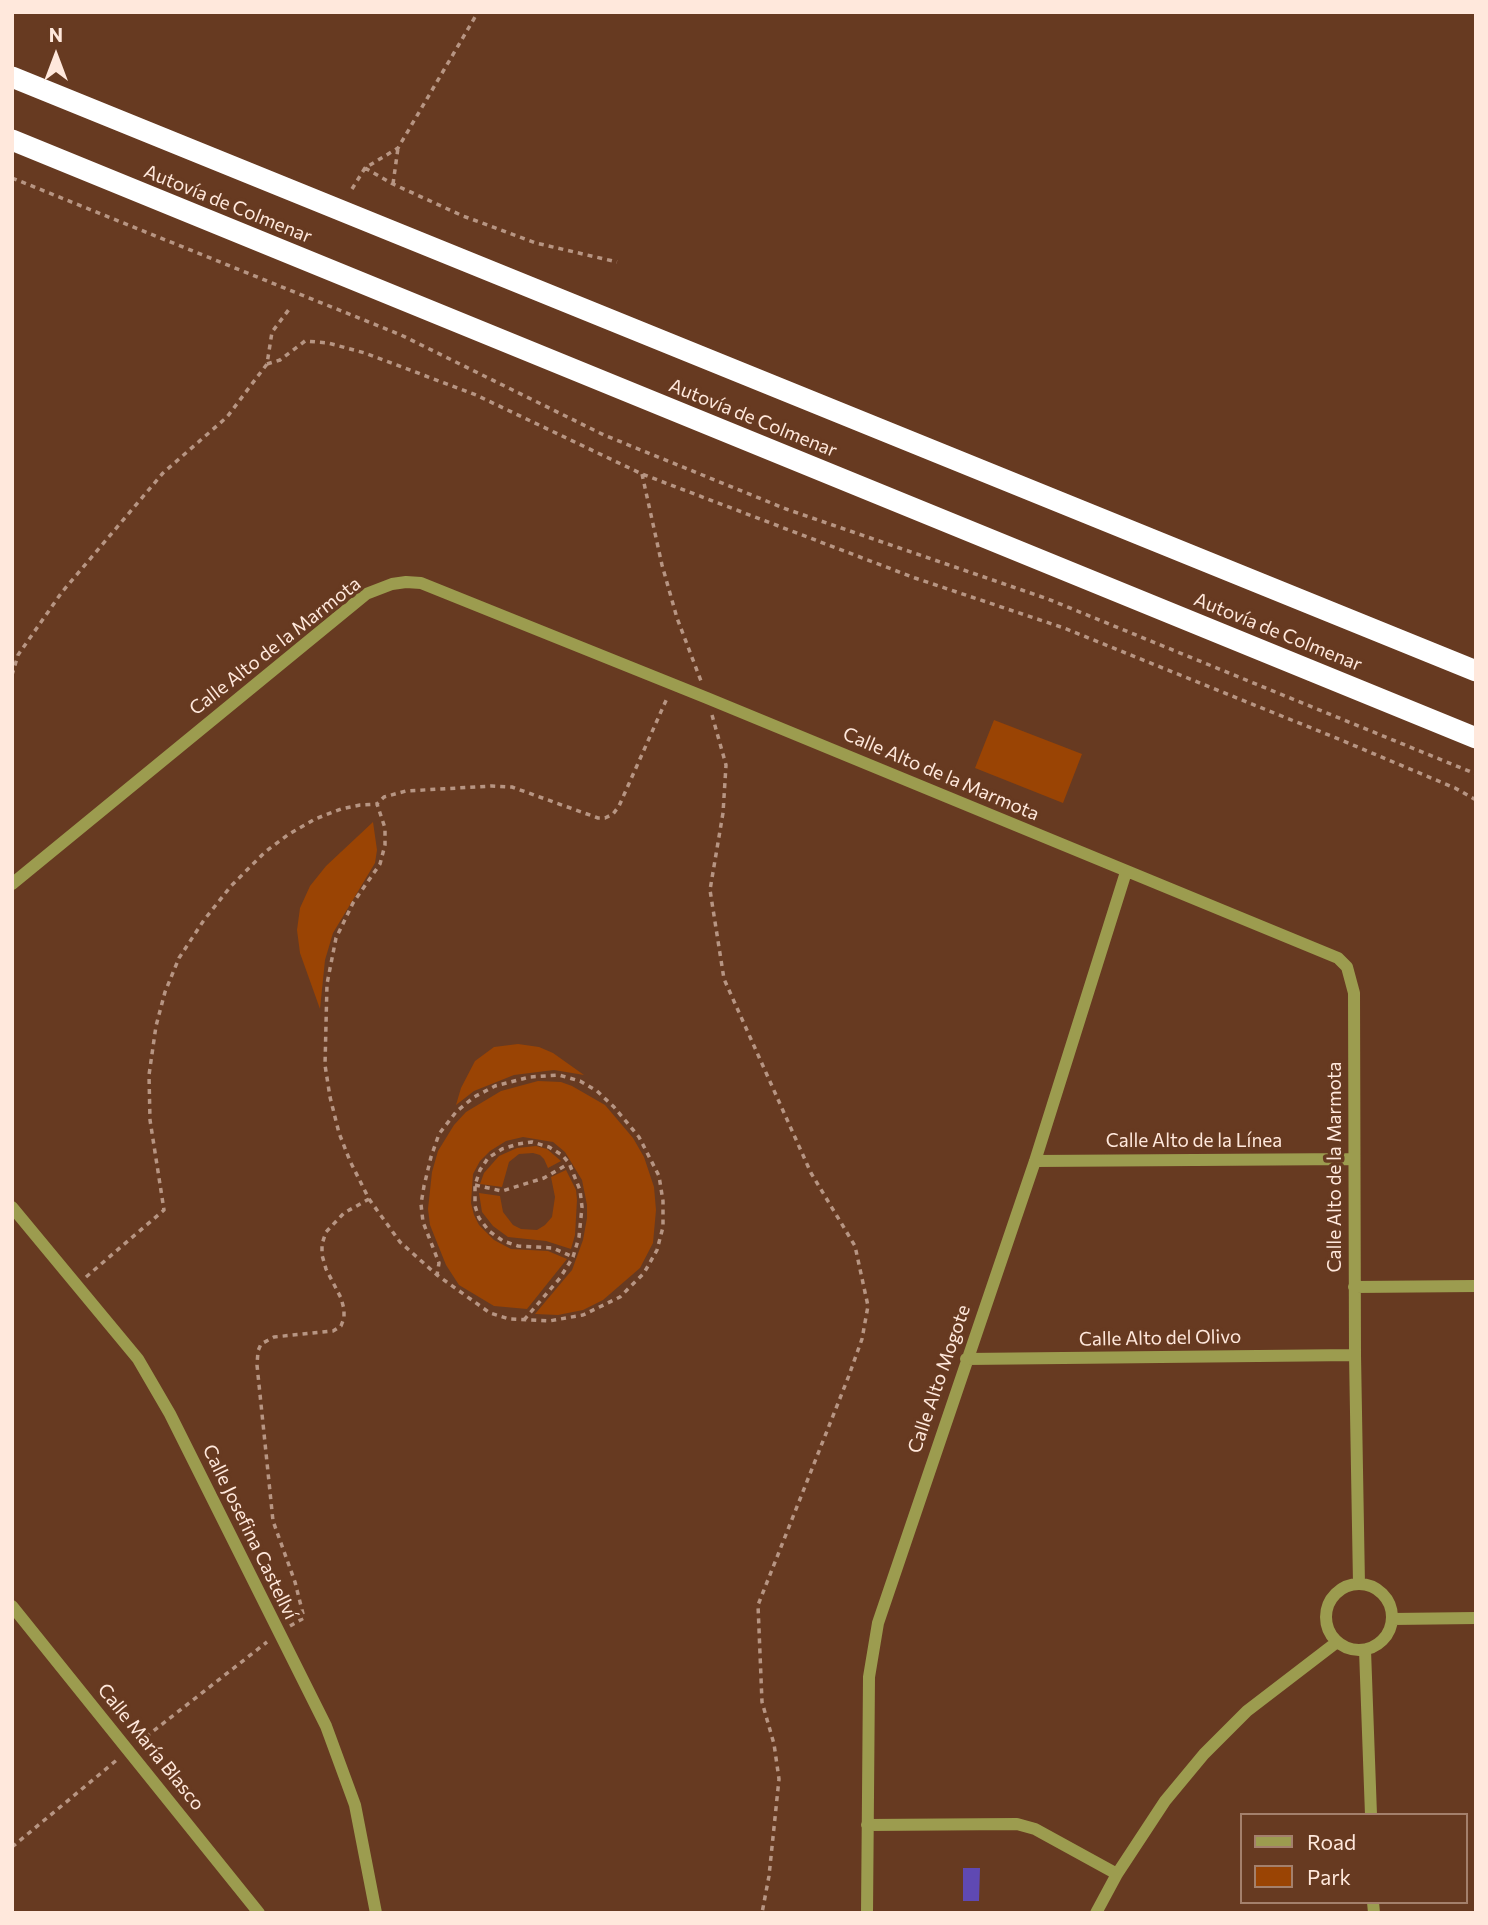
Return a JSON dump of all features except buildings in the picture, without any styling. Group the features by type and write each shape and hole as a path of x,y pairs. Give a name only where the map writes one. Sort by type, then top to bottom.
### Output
{"highway":[{"name":"Autovía de Colmenar","path":"12,78 1472,668"},
{"name":"Autovía de Colmenar","path":"12,140 1476,738"}],"street":[{"name":"Calle Alto de la Marmota","path":"12,884 366,594 391,584 406,582 421,583 708,698 1338,958 1347,967 1354,993 1354,1287 1359,1584"},
{"name":"Calle Alto Mogote","path":"867,1913 869,1677 878,1623 1035,1161 1126,872"},
{"name":"Calle Alto de la Línea","path":"1035,1161 1354,1159"},
{"name":"Calle Josefina Castellví","path":"12,1208 138,1359 164,1403 326,1726 355,1805 376,1913"},
{"path":"1354,1287 1476,1286"},
{"name":"Calle Alto del Olivo","path":"966,1359 1355,1355"},
{"path":"1359,1584 1379,1591 1391,1608 1392,1619 1391,1627 1381,1642 1366,1650 1355,1650 1337,1642 1331,1635 1326,1619 1330,1602 1342,1589 1359,1584"},
{"name":"Calle María Blasco","path":"12,1606 130,1749 259,1913"},
{"path":"1392,1619 1476,1618"},
{"path":"1096,1913 1117,1874 1165,1801 1204,1754 1247,1711 1337,1642"},
{"path":"1366,1650 1371,1813"},
{"path":"867,1825 1017,1824 1035,1829 1117,1874"}],"path":[{"path":"393,184 398,148 478,12"},
{"path":"352,189 365,168 398,148"},
{"path":"365,168 463,216 536,243 617,262"},
{"path":"12,178 401,335 604,435 786,509 1048,599 1476,774"},
{"path":"12,675 18,655 62,592 163,473 227,417 267,364 272,331 290,308"},
{"path":"267,364 280,360 305,341 328,343 365,353 477,395 642,474 915,578 1064,628 1341,740 1455,788 1476,800"},
{"path":"642,474 665,578 677,618 708,698 726,765 723,813 710,890 724,979 811,1173 855,1246 868,1306 862,1339 848,1378 758,1605 762,1702 774,1744 779,1779 769,1876 762,1913"},
{"path":"77,1284 164,1210 150,1119 149,1074 156,1026 165,992 179,958 231,886 265,852 315,819 341,809 377,804 384,797 406,791 492,786 512,788 598,818 605,818 619,807 673,685"},
{"path":"377,804 385,828 385,845 380,864 353,903 336,938 327,984 325,1024 327,1076 338,1133 369,1199 400,1242 438,1275 491,1313 509,1319 549,1321 583,1315 620,1297 644,1273 657,1250 663,1227 663,1201 659,1176 649,1153 614,1107 580,1081 559,1075 530,1077 495,1086 474,1097 456,1112 439,1134 431,1157 421,1204 423,1222 439,1263 438,1275"},
{"path":"524,1320 560,1278 573,1257 579,1237 582,1207 580,1190 569,1163 550,1147 532,1142 518,1144 502,1149 488,1158 475,1185 475,1206 489,1230 503,1241 518,1246 553,1248 573,1257"},
{"path":"475,1185 502,1191 544,1178 569,1163"},
{"path":"12,1847 130,1749 279,1633 304,1618 295,1582 273,1521 257,1365 258,1351 261,1345 274,1337 333,1331 341,1326 344,1309 326,1269 322,1244 326,1232 344,1213 369,1199"}],"green space":[{"path":"994,720 1082,754 1063,803 975,768"},
{"path":"373,822 377,850 375,863 333,933 325,960 320,1009 300,953 297,930 300,908 310,886 326,866"},
{"path":"518,1044 539,1047 553,1053 584,1075 554,1070 514,1075 474,1091 456,1105 461,1088 475,1061 494,1047"},
{"path":"538,1081 561,1082 605,1105 633,1138 644,1157 654,1187 656,1210 653,1243 640,1268 603,1300 583,1310 558,1315 535,1314 572,1270 583,1240 587,1205 582,1180 565,1152 553,1142 523,1137 506,1141 480,1161 473,1174 471,1203 474,1215 479,1225 494,1240 511,1249 548,1251 567,1259 527,1309 494,1306 459,1285 446,1265 430,1225 428,1209 432,1172 438,1151 454,1125 466,1112 501,1091"},
{"path":"536,1146 547,1149 561,1161 548,1168 540,1155 519,1154 509,1162 502,1187 480,1184 484,1173 499,1156 517,1148"},
{"path":"566,1170 576,1190 577,1200 575,1235 571,1249 546,1241 508,1237 493,1226 482,1212 479,1193 500,1196 503,1212 513,1225 521,1229 537,1230 552,1217 555,1197 551,1177"}],"shaded area":[{"path":"963,1868 980,1868 979,1901 963,1901"}]}
